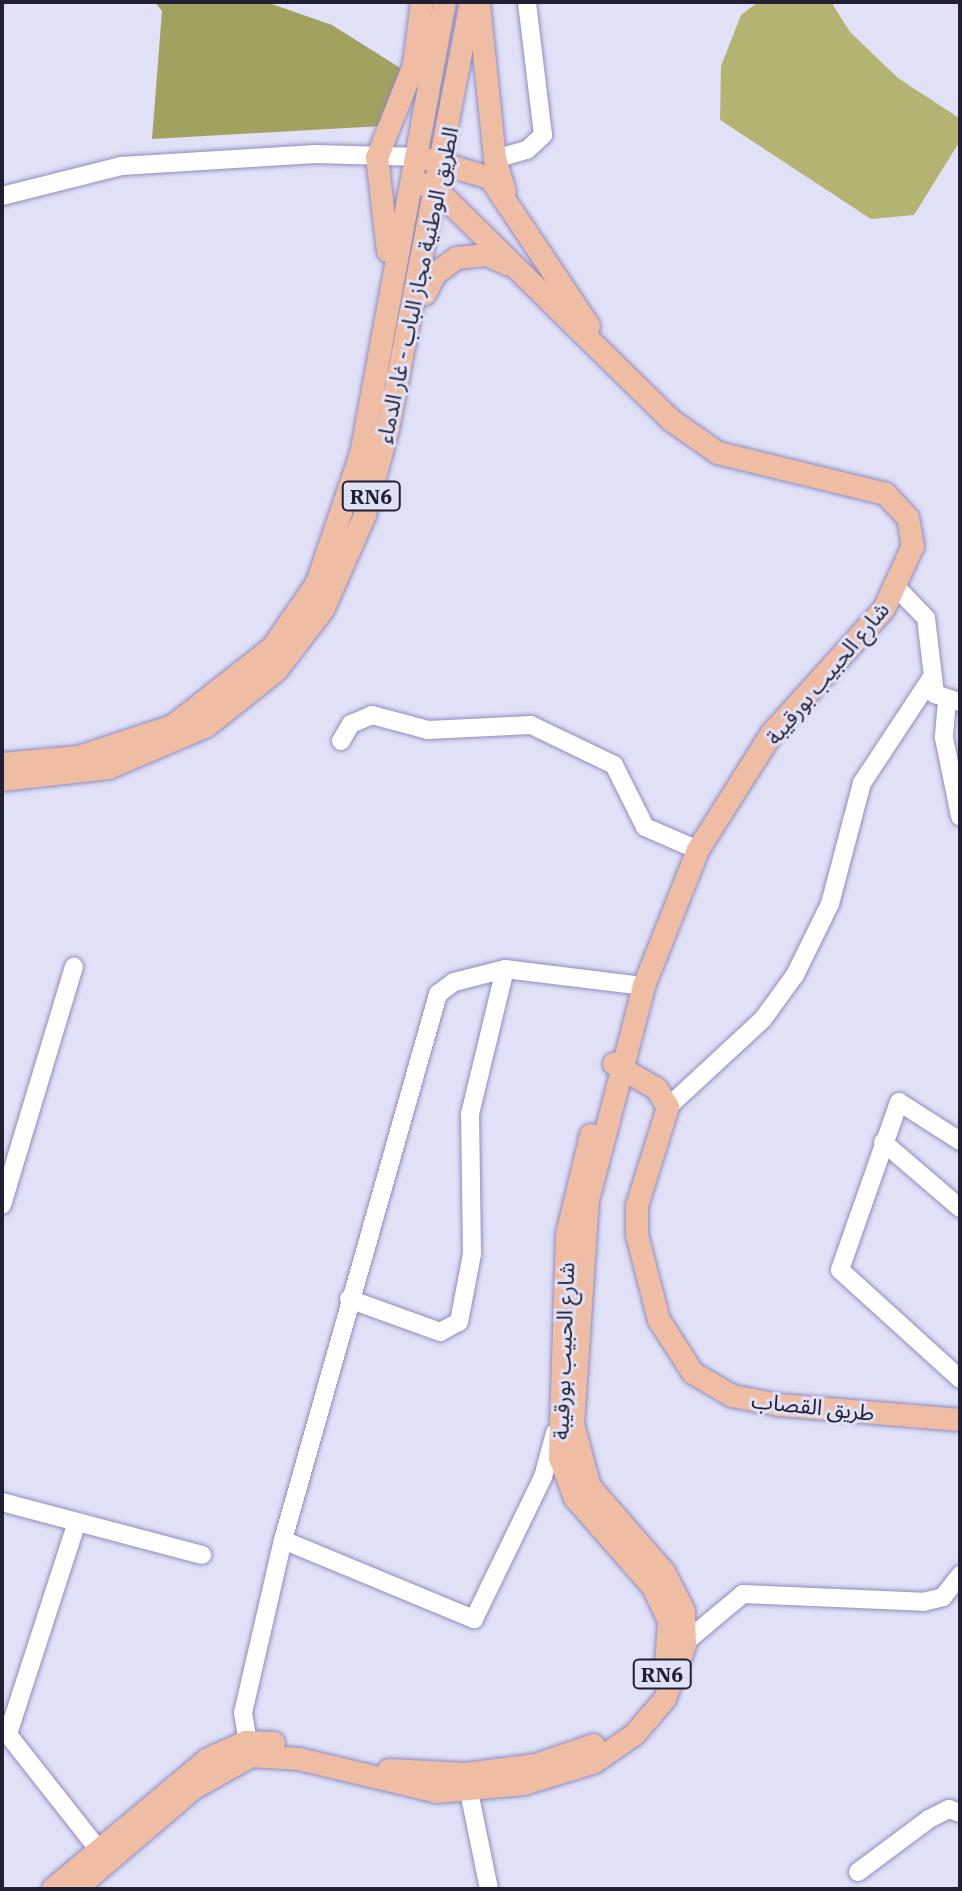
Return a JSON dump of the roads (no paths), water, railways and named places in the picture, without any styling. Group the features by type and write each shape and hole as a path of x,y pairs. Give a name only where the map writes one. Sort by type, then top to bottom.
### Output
{"main road":[{"path":"361,454 390,245 387,159 414,65 422,2"},
{"name":"الطريق الوطنية مجاز الباب - غار الدماء","path":"2,764 128,745 173,726 243,677 297,615 333,553 361,454 420,157 445,2"},
{"name":"الطريق الوطنية مجاز الباب - غار الدماء","path":"2,780 109,768 163,749 207,726 276,671 323,610 365,515 440,193 471,2"},
{"path":"479,2 495,159 507,196"},
{"name":"شارع الحبيب بورقيبة","path":"420,157 490,178 507,196 602,347"},
{"name":"شارع الحبيب بورقيبة","path":"415,180 440,193 602,347 671,420 718,453 871,488 898,504 913,546 897,588 772,733 698,850 644,986 619,1067 572,1197 558,1422 560,1458 575,1498 653,1587 669,1622 677,1650"},
{"path":"413,317 435,274 457,258 487,255 519,269"},
{"path":"619,1067 657,1089 668,1107"},
{"name":"شارع الحبيب بورقيبة","path":"53,1889 248,1749 299,1759 412,1790 595,1762 635,1734 665,1699 677,1650 677,1593 590,1487 573,1425 588,1200 619,1067"},
{"name":"طريق القصاب","path":"668,1107 637,1206 637,1235 659,1320 693,1373 732,1396 779,1405 960,1420"},
{"name":"شارع الحبيب بورقيبة","path":"76,1889 103,1856"}],"street":[{"path":"495,159 527,150 543,135 527,2"},
{"path":"2,196 121,166 301,155 387,159 420,157"},
{"path":"387,159 415,180"},
{"path":"897,588 926,618 935,694 954,701 944,738 960,816"},
{"path":"668,1107 763,1019 795,975 830,904 862,783 932,677"},
{"path":"341,741 351,724 372,715 428,730 531,725 614,765 645,827 698,850"},
{"path":"2,1205 74,967"},
{"path":"349,1299 440,1332 459,1322 472,1254 470,1114 505,969"},
{"path":"248,1749 243,1713 283,1540 438,994 454,982 505,969 644,986"},
{"path":"960,1141 905,1101 892,1109 840,1270 851,1287 960,1379"},
{"path":"883,1142 960,1208"},
{"path":"283,1540 474,1619 543,1477 558,1422"},
{"path":"2,1502 202,1555"},
{"path":"77,1522 5,1731 103,1856"},
{"path":"677,1650 743,1594 923,1602 943,1597 960,1575"},
{"path":"468,1782 489,1889"},
{"path":"858,1872 929,1819 949,1809 960,1813"}]}
